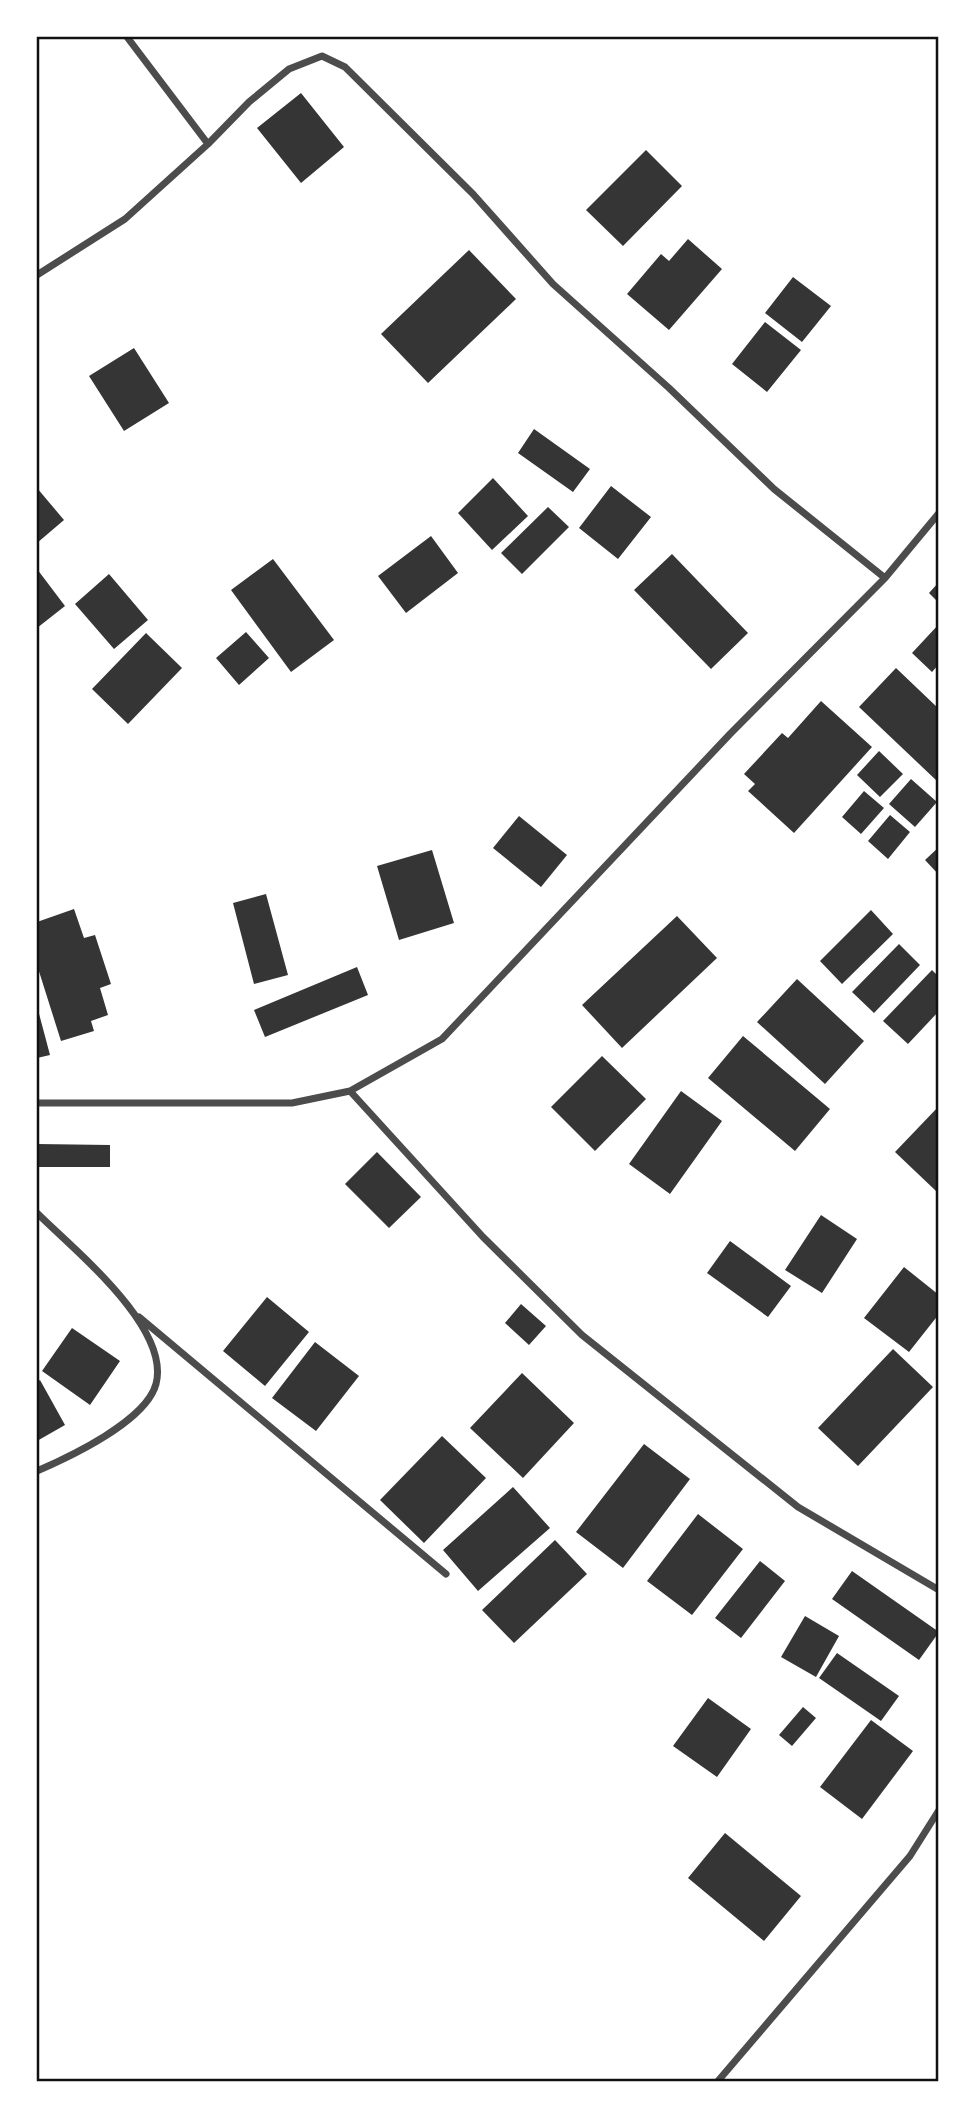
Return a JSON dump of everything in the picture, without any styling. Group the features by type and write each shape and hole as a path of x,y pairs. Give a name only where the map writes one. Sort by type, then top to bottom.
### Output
{"street":[{"path":"127,37 208,144"},
{"path":"37,275 125,219 208,144 249,102 289,69 322,56 345,67 473,194 553,284 669,388 774,489 885,578"},
{"path":"37,1103 292,1103 351,1091 442,1039 730,734 885,578 939,513"},
{"path":"351,1091 483,1237 582,1335 797,1507 939,1590"},
{"path":"37,1213 139,1317 446,1574"},
{"path":"37,1471 80,1452 116,1428 137,1412 156,1385 157,1366 139,1317"},
{"path":"718,2081 910,1856 939,1810"}],"building":[{"path":"301,93 344,147 301,183 257,128"},
{"path":"646,150 682,186 623,246 586,210"},
{"path":"688,239 722,269 669,330 627,294 661,254 669,261"},
{"path":"469,250 516,299 428,383 381,334"},
{"path":"793,277 831,306 802,342 765,313"},
{"path":"765,322 801,350 767,392 732,364"},
{"path":"134,348 169,403 124,431 89,376"},
{"path":"534,429 590,469 573,492 518,453"},
{"path":"493,478 528,516 492,550 458,513"},
{"path":"611,486 651,517 618,559 579,528"},
{"path":"37,488 64,520 37,543"},
{"path":"548,507 569,527 522,574 501,553"},
{"path":"431,536 458,573 406,613 378,576"},
{"path":"672,554 748,633 711,669 634,590"},
{"path":"273,559 334,640 291,672 231,590"},
{"path":"37,569 65,606 37,628"},
{"path":"109,574 148,620 114,649 75,604"},
{"path":"939,582 939,603 929,593"},
{"path":"939,624 939,664 932,672 912,653"},
{"path":"246,632 269,658 239,685 216,658"},
{"path":"146,633 182,668 128,724 92,689"},
{"path":"896,668 939,709 937,781 859,707"},
{"path":"821,701 872,747 794,833 748,791 755,784 744,774 782,733 788,738"},
{"path":"879,751 903,774 880,797 857,775"},
{"path":"911,779 937,802 915,827 889,804"},
{"path":"864,791 884,808 861,834 842,817"},
{"path":"890,815 910,832 888,859 868,841"},
{"path":"519,816 567,855 541,887 493,848"},
{"path":"939,847 939,875 925,860"},
{"path":"432,850 454,923 399,940 377,866"},
{"path":"266,894 288,975 254,984 233,903"},
{"path":"74,909 84,938 95,935 111,984 100,988 108,1015 91,1021 94,1031 61,1041 37,965 37,922"},
{"path":"871,910 893,934 842,984 820,961"},
{"path":"677,916 717,958 622,1048 582,1005"},
{"path":"899,944 920,965 874,1013 852,992"},
{"path":"357,967 368,995 265,1037 254,1010"},
{"path":"932,970 939,977 939,1011 908,1044 883,1021"},
{"path":"797,979 864,1041 825,1084 757,1022"},
{"path":"37,1006 50,1055 37,1058"},
{"path":"743,1036 830,1109 795,1151 708,1078"},
{"path":"602,1056 646,1099 595,1151 551,1107"},
{"path":"681,1091 722,1121 670,1194 629,1164"},
{"path":"939,1106 939,1188 936,1191 895,1152"},
{"path":"37,1144 110,1145 110,1167 37,1167"},
{"path":"377,1152 421,1197 389,1228 345,1184"},
{"path":"821,1215 857,1239 822,1293 785,1270"},
{"path":"730,1241 791,1286 768,1317 707,1273"},
{"path":"904,1267 939,1295 939,1314 909,1352 864,1318"},
{"path":"267,1297 309,1332 265,1386 223,1351"},
{"path":"521,1304 546,1326 529,1345 505,1323"},
{"path":"72,1328 120,1361 90,1405 42,1371"},
{"path":"315,1342 359,1376 316,1431 272,1398"},
{"path":"893,1349 933,1387 858,1466 818,1428"},
{"path":"522,1373 574,1423 523,1478 470,1428"},
{"path":"40,1380 65,1425 37,1441 37,1382"},
{"path":"442,1436 486,1478 424,1543 380,1500"},
{"path":"644,1444 690,1479 623,1568 576,1532"},
{"path":"513,1487 550,1528 478,1591 443,1550"},
{"path":"698,1514 743,1549 692,1615 647,1581"},
{"path":"555,1540 587,1574 514,1643 482,1610"},
{"path":"760,1561 785,1581 741,1638 715,1618"},
{"path":"852,1571 939,1632 919,1660 832,1599"},
{"path":"805,1616 839,1636 816,1677 781,1657"},
{"path":"837,1653 899,1696 881,1721 819,1678"},
{"path":"708,1698 751,1729 717,1777 673,1746"},
{"path":"803,1707 816,1718 792,1746 779,1735"},
{"path":"871,1720 913,1751 862,1819 820,1787"},
{"path":"725,1833 801,1896 764,1941 688,1878"}]}
